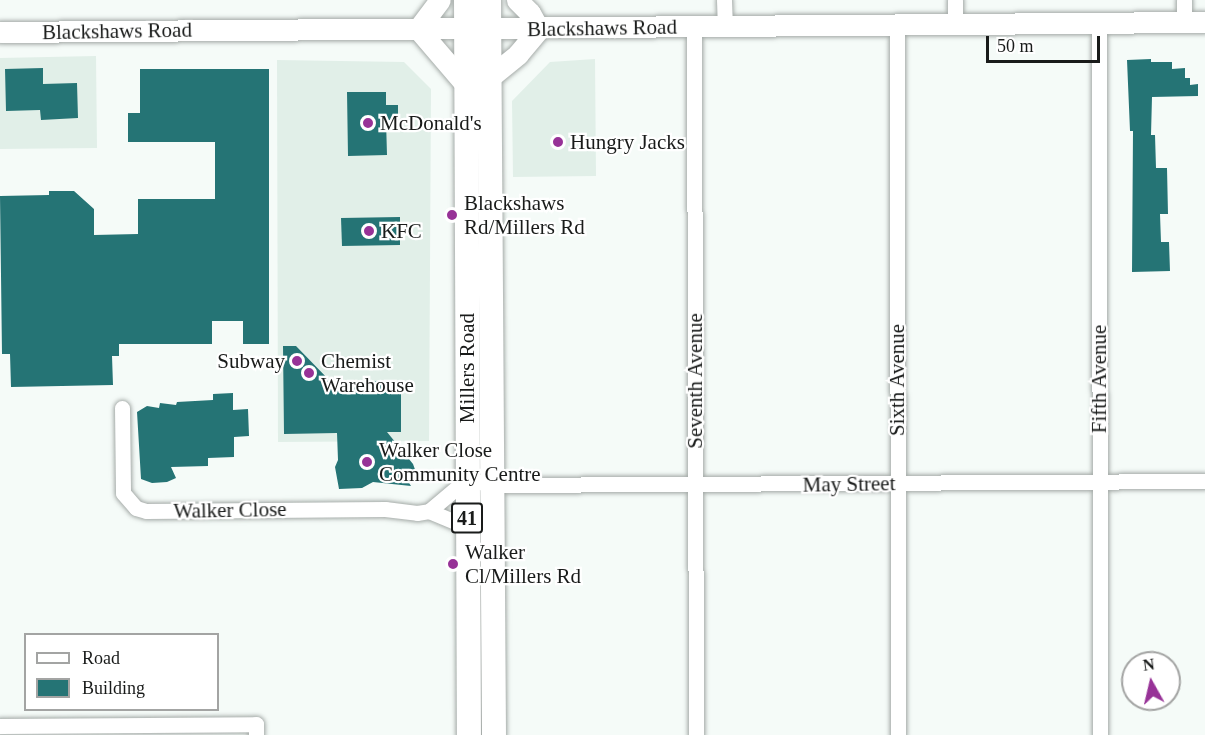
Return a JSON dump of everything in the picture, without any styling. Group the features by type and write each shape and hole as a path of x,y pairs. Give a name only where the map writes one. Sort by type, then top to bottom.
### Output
{"main road":[{"path":"440,0 418,29 466,85"},
{"name":"Millers Road","path":"466,0 478,29 490,77 495,735"},
{"name":"Millers Road","path":"469,735 466,85 478,29 489,0"},
{"path":"490,77 518,54 539,29 530,13 517,0"},
{"name":"Blackshaws Road","path":"0,32 1195,22"}],"street":[{"path":"724,0 725,26"},
{"path":"955,0 955,24"},
{"path":"1184,0 1195,22"},
{"name":"Fifth Avenue","path":"1099,23 1100,735"},
{"name":"Sixth Avenue","path":"897,25 898,735"},
{"name":"Seventh Avenue","path":"694,27 696,735"},
{"name":"Walker Close","path":"123,408 123,493 136,508 147,511 429,511 467,527"},
{"name":"May Street","path":"467,488 493,485 1205,481"},
{"path":"429,511 467,488"},
{"path":"0,726 256,724 256,735"}],"shaded area":[{"path":"96,56 97,148 0,149 0,58"},
{"path":"595,59 596,176 513,177 512,101 550,62"},
{"path":"277,60 404,62 431,89 429,441 278,442"}],"building":[{"path":"1151,59 1151,62 1172,62 1172,69 1185,68 1185,78 1190,78 1190,85 1198,84 1198,96 1152,97 1151,135 1155,135 1156,168 1167,168 1168,214 1160,214 1161,242 1169,242 1170,271 1132,272 1133,131 1130,131 1127,60"},
{"path":"43,68 43,84 77,83 78,118 41,120 40,110 6,111 5,69"},
{"path":"140,69 269,69 269,344 243,344 243,321 212,321 212,344 119,344 119,356 112,356 113,385 11,387 10,354 2,354 0,196 49,195 49,191 74,191 94,209 94,235 138,234 138,199 215,199 215,142 128,142 128,113 140,113"},
{"path":"347,92 386,92 386,105 398,105 398,120 386,120 387,155 348,156"},
{"path":"400,217 400,245 342,246 341,218"},
{"path":"283,346 296,346 331,382 388,381 401,392 401,432 387,432 413,464 417,475 406,478 411,486 373,482 362,488 339,489 335,467 338,460 337,433 284,434"},
{"path":"233,393 233,410 248,409 249,436 234,437 234,457 208,458 208,466 171,467 176,478 167,482 152,483 141,479 137,412 147,406 159,408 160,403 176,405 177,402 213,400 213,394"}],"place":[{"name":"McDonald's","path":"368,123"},
{"name":"Hungry Jacks","path":"558,142"},
{"name":"Blackshaws Rd/Millers Rd","path":"452,215"},
{"name":"KFC","path":"369,231"},
{"name":"Subway","path":"297,361"},
{"name":"Chemist Warehouse","path":"309,373"},
{"name":"Walker Close Community Centre","path":"367,462"},
{"name":"Walker Cl/Millers Rd","path":"453,564"}]}
